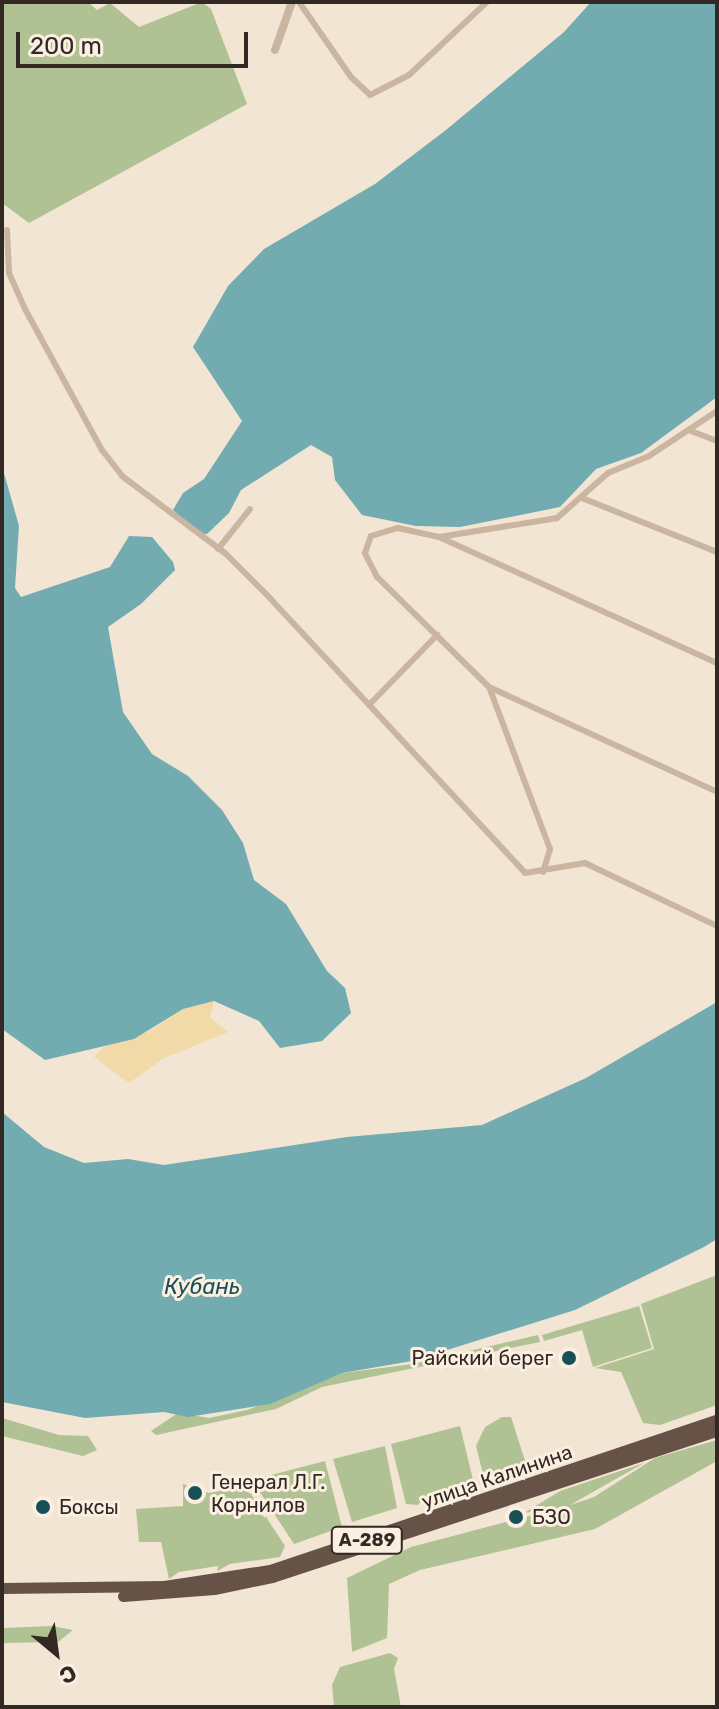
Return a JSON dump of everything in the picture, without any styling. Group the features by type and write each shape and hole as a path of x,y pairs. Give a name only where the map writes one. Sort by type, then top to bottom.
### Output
{"highway":[{"name":"улица Калинина","path":"2,1588 164,1586 270,1570 717,1420"},
{"name":"улица Калинина","path":"2,1595 165,1594 272,1577 717,1431"}],"street":[{"path":"275,50 292,2"},
{"path":"299,2 351,77 370,95 409,75 487,2"},
{"path":"7,230 9,273 102,450 126,480 218,549 525,873 585,863 717,926"},
{"path":"439,537 557,518 608,473 649,456 717,411"},
{"path":"691,431 717,441"},
{"path":"582,498 717,552"},
{"path":"218,549 250,509"},
{"path":"717,663 439,537 384,529 371,536 365,553 377,577 489,687 717,792"},
{"path":"369,705 437,635"},
{"path":"489,687 550,849 543,872"}],"green space":[{"path":"2,2 88,2 97,10 110,3 139,27 202,2 211,9 247,104 29,223 2,203"},
{"path":"717,1275 717,1405 660,1425 643,1423 621,1372 595,1368 654,1349 641,1304"},
{"path":"639,1306 652,1348 593,1367 582,1330 544,1341 542,1335"},
{"path":"538,1335 540,1342 322,1387 276,1409 156,1435 151,1431 178,1413 209,1418 247,1410 342,1373 413,1364"},
{"path":"502,1417 511,1417 527,1467 520,1474 506,1470 506,1482 491,1485 484,1478 476,1446 485,1427"},
{"path":"2,1418 59,1435 88,1436 97,1450 83,1456 2,1436"},
{"path":"460,1426 474,1484 424,1498 418,1505 406,1504 391,1444"},
{"path":"717,1440 717,1461 595,1529 420,1570 389,1584 387,1638 352,1652 347,1578 411,1547 563,1507 524,1513 560,1491 644,1463 570,1505 594,1497 655,1458"},
{"path":"385,1446 397,1508 352,1522 333,1459"},
{"path":"325,1461 342,1527 294,1544 252,1480"},
{"path":"183,1484 209,1493 240,1487 251,1494 285,1546 280,1557 230,1564 217,1571 218,1566 179,1572 169,1579 161,1542 139,1542 136,1509 183,1506"},
{"path":"52,1626 73,1630 58,1642 2,1643 2,1628"},
{"path":"390,1653 398,1658 394,1669 401,1707 334,1707 332,1685 340,1667"}],"sand":[{"path":"214,1001 210,1017 228,1032 164,1058 129,1083 94,1057 104,1047 152,1030 183,1009"}],"water":[{"path":"591,2 717,2 717,397 641,453 596,469 560,507 460,527 416,526 362,515 335,480 332,457 311,445 241,490 229,513 207,534 198,533 173,510 183,493 204,479 242,421 193,347 228,286 264,249 375,184 446,130 564,32"},
{"path":"2,466 19,526 15,588 21,597 110,567 129,536 152,537 173,562 175,570 141,604 108,627 123,712 152,754 188,776 222,810 243,843 254,880 286,904 327,971 345,988 351,1013 322,1041 280,1048 259,1021 214,1001 183,1009 134,1039 45,1060 2,1029"},
{"name":"Кубань","path":"717,1002 717,1239 704,1247 575,1310 412,1361 342,1373 270,1404 188,1417 164,1412 85,1418 2,1402 2,1112 44,1147 84,1163 128,1159 164,1165 347,1137 482,1125 586,1078"}],"place":[{"name":"Райский берег","path":"569,1358"},
{"name":"Генерал Л.Г. Корнилов","path":"195,1493"},
{"name":"Боксы","path":"43,1507"},
{"name":"БЗО","path":"516,1517"}]}
